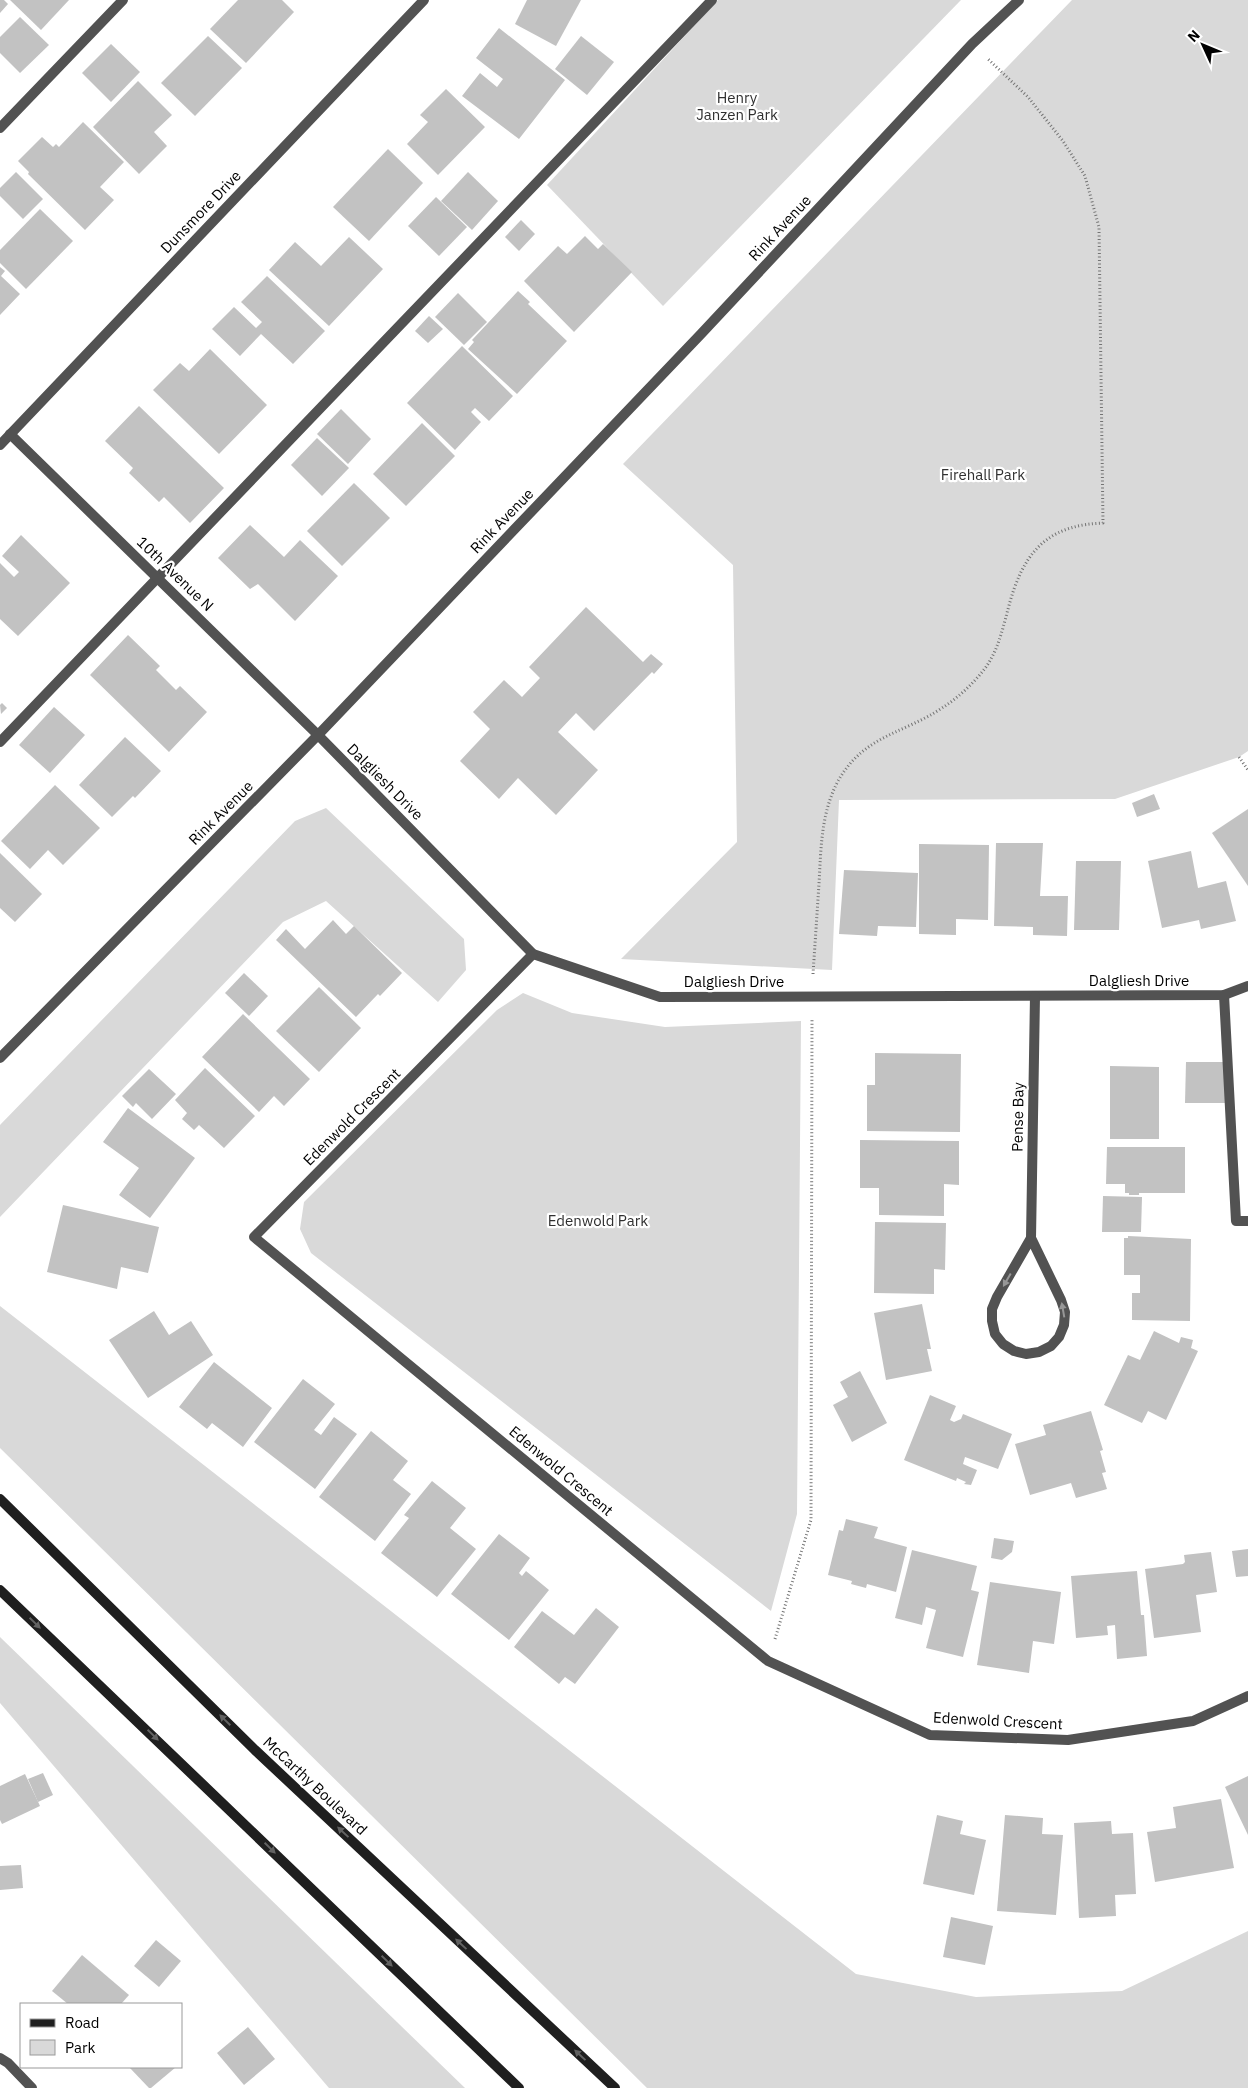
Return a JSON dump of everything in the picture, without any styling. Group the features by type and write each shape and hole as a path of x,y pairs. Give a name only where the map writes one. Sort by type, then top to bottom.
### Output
{"main road":[{"name":"McCarthy Boulevard","path":"0,1499 255,1750 616,2088"},
{"path":"0,1590 519,2088"}],"street":[{"path":"0,128 123,0"},
{"name":"Dunsmore Drive","path":"0,445 424,0"},
{"path":"0,742 712,0"},
{"name":"Rink Avenue","path":"0,1058 318,736 701,334 972,44 1019,0"},
{"name":"10th Avenue N","path":"10,434 318,736"},
{"name":"Dalgliesh Drive","path":"318,736 533,954 660,997 1224,995 1248,986"},
{"name":"Edenwold Crescent","path":"533,954 254,1237 768,1661 930,1734 1068,1740 1194,1721 1248,1696"},
{"path":"1224,995 1236,1222 1248,1222"},
{"name":"Pense Bay","path":"1031,1238 997,1297 992,1315 995,1334 1003,1344 1014,1351 1026,1354 1039,1352 1050,1346 1059,1337 1064,1325 1065,1312 1031,1238 1035,996"},
{"path":"0,2058 8,2063 32,2088"}],"path":[{"path":"768,1661 812,1520 812,997 822,830 828,805 839,780 866,748 891,732 942,709 962,693 986,666 1002,634 1014,589 1027,559 1050,536 1071,527 1103,522 1099,227 1085,176 1063,140 1028,97 972,44"},
{"path":"1239,757 1248,770"}],"green space":[{"name":"Henry Janzen Park","path":"718,0 961,0 663,306 547,185"},
{"name":"Firehall Park","path":"1072,0 1248,0 1248,751 1239,757 1115,799 839,800 832,970 621,959 737,842 733,565 623,464"},
{"path":"326,808 464,939 466,970 438,1002 326,901 283,922 0,1217 0,1125 295,821"},
{"name":"Edenwold Park","path":"523,993 572,1013 665,1027 801,1021 797,1514 771,1611 311,1253 300,1229 304,1202 497,1010"},
{"path":"0,1306 856,1974 976,1997 1122,1991 1248,1931 1248,2088 647,2088 0,1448"},
{"path":"0,1637 465,2088 329,2088 0,1703"}],"building":[{"path":"0,0 4,0 8,4 0,13"},
{"path":"10,0 69,0 41,30"},
{"path":"238,0 282,0 294,12 246,63 210,29"},
{"path":"527,0 581,0 556,46 515,24"},
{"path":"20,17 49,45 20,73 0,53 0,37"},
{"path":"499,28 565,80 519,139 462,96 480,73 497,87 503,79 476,58"},
{"path":"208,36 242,68 195,116 161,83"},
{"path":"581,36 614,62 587,95 555,69"},
{"path":"111,44 140,72 111,102 82,73"},
{"path":"138,81 172,115 154,132 167,146 139,174 93,127"},
{"path":"446,89 485,127 438,175 407,144 428,122 420,115"},
{"path":"83,122 124,162 100,187 114,200 85,230 28,174 29,172 18,161 42,137 53,147 56,144 59,147"},
{"path":"388,149 423,183 369,241 333,207"},
{"path":"16,172 43,199 23,219 0,196 0,188"},
{"path":"468,172 498,201 472,230 441,201"},
{"path":"436,197 467,227 439,256 408,226"},
{"path":"40,209 73,241 26,289 0,263 0,250"},
{"path":"521,220 535,234 519,251 505,237"},
{"path":"585,236 598,249 603,244 632,272 574,332 524,281 558,246 567,254"},
{"path":"349,237 383,269 329,326 269,270 295,242 321,266"},
{"path":"0,267 5,271 1,276 20,294 0,315"},
{"path":"267,276 325,331 293,364 261,334 240,356 212,329 234,307 256,328 262,322 241,302"},
{"path":"518,291 530,302 528,304 567,341 517,394 468,349 474,342 472,340"},
{"path":"458,293 487,322 464,345 435,317"},
{"path":"429,316 443,329 428,343 415,331"},
{"path":"462,346 513,396 489,421 475,408 471,412 481,422 455,450 407,403"},
{"path":"210,349 267,405 219,454 153,390 180,363 189,371"},
{"path":"139,406 224,488 190,523 164,497 159,502 129,473 133,468 105,441"},
{"path":"341,409 371,439 348,464 317,434"},
{"path":"422,423 455,456 406,506 373,474"},
{"path":"317,438 349,468 322,496 291,465"},
{"path":"354,483 390,518 342,566 307,531"},
{"path":"250,525 284,557 300,540 338,576 295,621 258,584 250,589 218,558"},
{"path":"21,535 70,583 18,636 0,619 0,563 14,577 19,572 2,556"},
{"path":"586,607 643,662 651,654 663,664 654,674 652,672 594,731 576,713 558,732 598,770 556,815 518,778 499,799 460,761 490,729 473,712 504,680 522,697 540,678 529,667"},
{"path":"128,635 160,666 156,670 176,690 180,686 207,712 169,752 90,675"},
{"path":"2,703 7,708 1,714 0,705"},
{"path":"54,707 85,735 50,773 19,745"},
{"path":"125,737 161,771 135,798 133,796 112,817 79,785"},
{"path":"55,785 100,828 63,865 48,850 30,869 1,841"},
{"path":"1154,794 1160,809 1137,817 1132,803"},
{"path":"1248,809 1248,886 1212,833"},
{"path":"996,843 1043,843 1040,896 1068,896 1067,936 1033,935 1033,927 994,926"},
{"path":"919,844 989,845 988,920 956,919 956,935 919,934"},
{"path":"1191,851 1198,888 1226,881 1236,921 1201,929 1199,920 1162,928 1148,861"},
{"path":"0,853 42,894 15,922 0,908"},
{"path":"1076,861 1121,861 1119,930 1074,930"},
{"path":"844,870 918,873 916,927 878,926 877,936 839,934"},
{"path":"333,920 346,934 354,926 402,973 356,1017 276,940 286,929 305,949"},
{"path":"244,973 268,996 249,1016 225,993"},
{"path":"319,987 361,1028 319,1072 276,1031"},
{"path":"243,1014 310,1079 284,1106 274,1096 259,1112 202,1057"},
{"path":"875,1053 961,1054 960,1132 867,1131 867,1085 875,1085"},
{"path":"1186,1062 1227,1062 1227,1103 1185,1103"},
{"path":"1110,1066 1159,1067 1159,1139 1110,1139"},
{"path":"205,1068 255,1116 224,1148 199,1125 194,1130 182,1119 187,1113 175,1100"},
{"path":"149,1069 176,1094 152,1119 136,1103 133,1107 122,1096"},
{"path":"128,1108 195,1158 150,1218 119,1195 139,1168 103,1142"},
{"path":"860,1140 959,1141 959,1185 944,1184 944,1216 879,1215 879,1188 860,1188"},
{"path":"1107,1147 1185,1147 1185,1193 1139,1193 1139,1195 1129,1195 1129,1193 1125,1193 1125,1184 1106,1184"},
{"path":"1103,1196 1142,1197 1141,1232 1102,1232"},
{"path":"63,1205 159,1227 148,1273 121,1267 117,1289 47,1272"},
{"path":"875,1222 946,1223 945,1270 934,1269 934,1294 874,1293"},
{"path":"1128,1236 1191,1239 1190,1321 1132,1320 1132,1293 1140,1293 1140,1275 1124,1275 1124,1238 1128,1238"},
{"path":"922,1304 931,1349 927,1349 932,1371 886,1380 874,1313"},
{"path":"154,1311 169,1335 191,1321 213,1355 148,1398 109,1340"},
{"path":"1154,1331 1179,1343 1181,1337 1193,1340 1191,1348 1198,1351 1166,1420 1148,1411 1142,1423 1104,1405 1128,1355 1140,1360"},
{"path":"214,1362 272,1408 243,1447 212,1423 207,1429 179,1407"},
{"path":"860,1371 887,1423 852,1442 833,1405 848,1397 840,1382"},
{"path":"303,1379 335,1404 314,1430 321,1435 334,1417 357,1434 315,1489 254,1442"},
{"path":"930,1395 956,1406 950,1420 954,1422 961,1419 963,1414 1012,1434 998,1469 965,1457 963,1464 977,1470 971,1485 964,1484 966,1482 957,1478 956,1481 904,1460"},
{"path":"1091,1411 1103,1450 1100,1451 1106,1472 1102,1473 1107,1489 1076,1498 1071,1483 1030,1495 1015,1444 1046,1435 1043,1425"},
{"path":"371,1431 408,1461 393,1480 411,1494 375,1541 319,1497"},
{"path":"432,1481 466,1508 450,1528 476,1549 437,1597 381,1553 409,1518 404,1515"},
{"path":"846,1519 878,1527 874,1538 907,1547 896,1592 867,1584 866,1588 851,1584 852,1581 828,1575 839,1530 843,1531"},
{"path":"499,1534 530,1558 519,1573 522,1576 526,1571 549,1590 509,1640 451,1594"},
{"path":"994,1538 1014,1541 1012,1552 1002,1560 991,1558"},
{"path":"1248,1549 1248,1576 1236,1577 1232,1551"},
{"path":"912,1550 977,1566 971,1590 979,1592 963,1657 926,1648 936,1610 926,1607 922,1625 895,1618"},
{"path":"1211,1552 1217,1592 1196,1595 1201,1632 1154,1638 1145,1569 1183,1564 1185,1562 1184,1555"},
{"path":"1137,1571 1141,1615 1144,1615 1147,1656 1117,1659 1115,1625 1107,1626 1108,1635 1076,1638 1071,1576"},
{"path":"990,1582 1061,1592 1054,1644 1033,1641 1029,1673 977,1665"},
{"path":"596,1608 619,1627 575,1684 565,1677 559,1684 514,1647 542,1611 574,1635"},
{"path":"43,1773 53,1795 38,1802 28,1779"},
{"path":"25,1774 40,1806 2,1824 0,1820 0,1786"},
{"path":"1248,1776 1248,1835 1225,1787"},
{"path":"1221,1799 1234,1868 1155,1882 1147,1832 1176,1828 1173,1807"},
{"path":"937,1815 963,1821 960,1834 986,1840 974,1895 923,1884"},
{"path":"1005,1815 1043,1818 1042,1834 1063,1835 1056,1915 997,1911"},
{"path":"1111,1821 1112,1834 1133,1833 1136,1894 1115,1895 1116,1916 1079,1918 1074,1823"},
{"path":"21,1865 23,1888 0,1890 0,1866"},
{"path":"951,1917 993,1926 985,1965 943,1957"},
{"path":"156,1940 181,1961 159,1987 134,1966"},
{"path":"82,1955 129,1995 122,2003 67,2003 52,1991"},
{"path":"248,2027 275,2059 244,2085 217,2053"},
{"path":"130,2068 175,2068 151,2088"}]}
